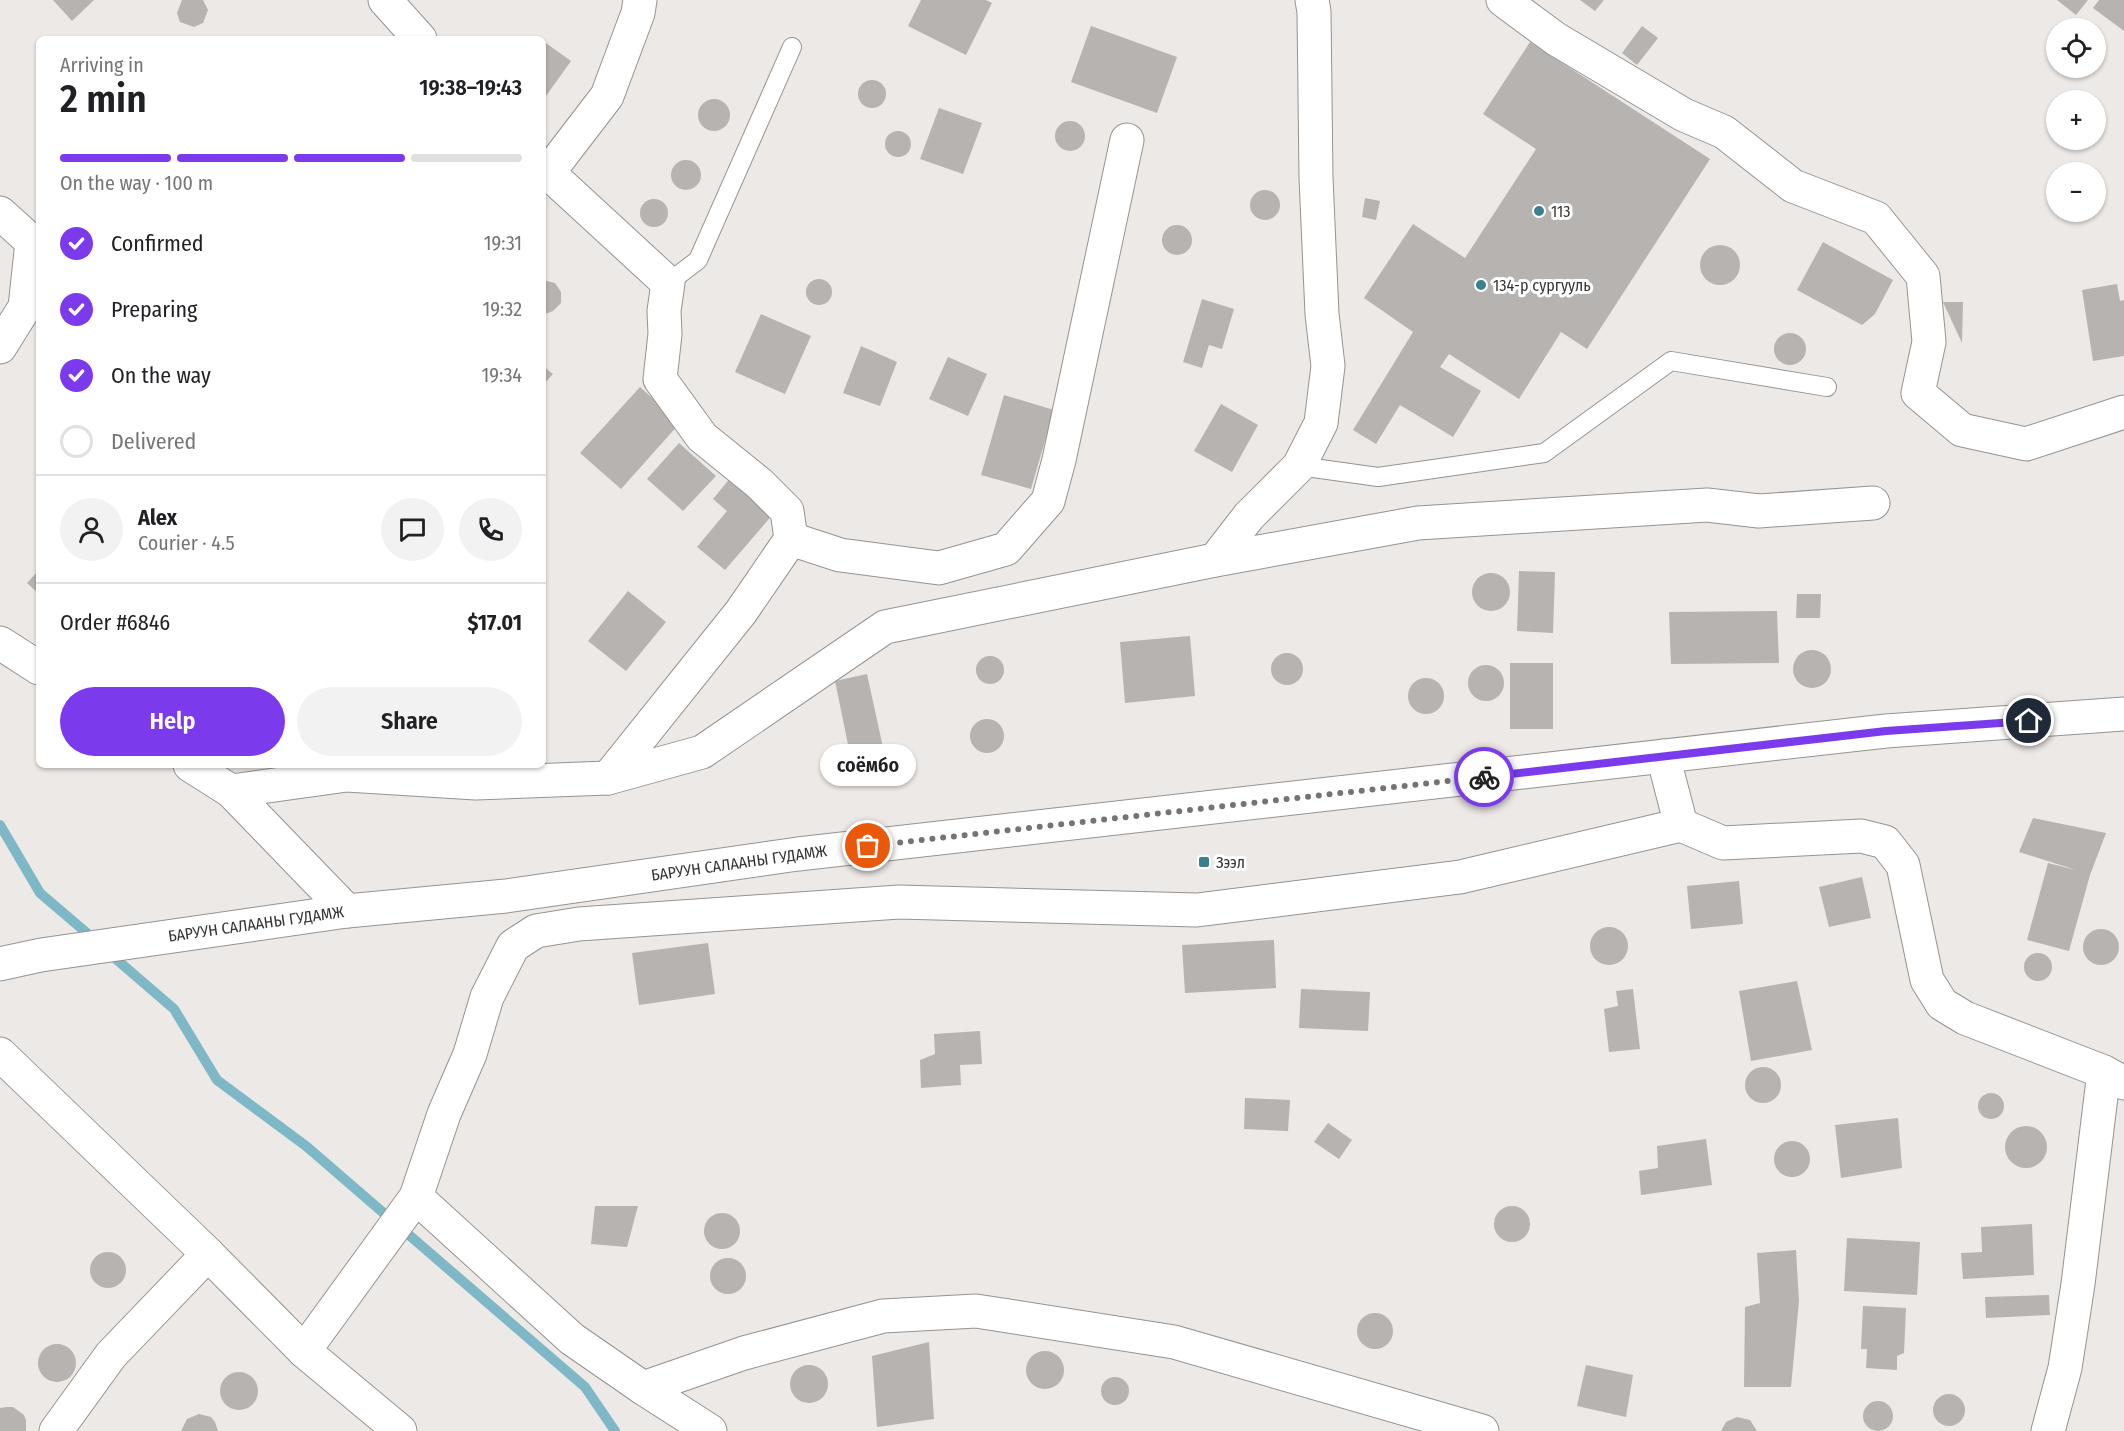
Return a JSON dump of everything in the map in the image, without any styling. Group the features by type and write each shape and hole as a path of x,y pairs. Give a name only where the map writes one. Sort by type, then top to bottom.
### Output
{"street":[{"path":"385,0 417,36"},
{"path":"546,169 607,96 638,13 640,0"},
{"path":"1215,560 1249,516 1299,466 1321,423 1328,366 1322,314 1316,178 1312,0"},
{"path":"1503,0 1556,39 1675,110 1724,132 1793,186 1876,218 1923,276 1929,342 1918,393 1962,430 2026,444 2124,412"},
{"path":"791,539 840,555 939,568 1006,549 1048,501 1059,460 1127,140"},
{"path":"546,171 668,283 660,379 702,436 760,484 787,511 791,539 741,612 608,778"},
{"path":"0,213 32,242 25,307 0,347"},
{"path":"231,791 347,775 476,783 608,778 702,752 885,627 1215,560 1418,523 1707,505 1759,511 1873,503"},
{"path":"0,644 36,666"},
{"name":"БАРУУН САЛААНЫ ГУДАМЖ","path":"0,964 41,955 347,911 506,896 798,854 1886,731 2124,714"},
{"path":"1663,756 1681,825"},
{"path":"195,768 231,791 347,911"},
{"path":"304,1350 416,1197 444,1114 470,1054 487,997 513,946 536,931 579,924 899,902 1197,910 1460,877 1681,825 1723,843 1861,836 1885,842 1903,865 1927,980 1942,1004 1965,1018 2114,1077 2066,1358 2048,1431"},
{"path":"0,1054 208,1254 304,1350 399,1431"},
{"path":"416,1197 572,1339 710,1431"},
{"path":"56,1431 111,1355 208,1254"},
{"path":"643,1388 744,1353 882,1316 976,1311 1174,1342 1482,1431"}],"lane":[{"path":"668,283 698,260 792,48"},
{"path":"1299,466 1378,477 1544,453 1671,361 1827,387"}],"building":[{"path":"53,0 94,0 72,21"},
{"path":"182,0 203,0 208,10 203,23 194,27 180,22 177,13"},
{"path":"921,0 986,0 992,3 966,55 908,26"},
{"path":"1580,0 1604,0 1595,11"},
{"path":"2057,0 2088,0 2076,15"},
{"path":"2099,0 2124,0 2124,31 2093,8"},
{"path":"1091,26 1177,57 1157,113 1071,82"},
{"path":"1642,26 1658,38 1637,65 1622,53"},
{"path":"1530,42 1710,159 1587,349 1561,332 1519,399 1449,354 1440,367 1481,391 1453,437 1400,405 1376,444 1353,430 1413,332 1364,298 1413,224 1465,258 1536,149 1483,114"},
{"path":"546,43 571,61 546,96"},
{"path":"872,80 882,84 886,94 882,104 872,108 862,104 858,94 862,84"},
{"path":"714,99 725,104 730,115 725,126 714,131 703,126 698,115 703,104"},
{"path":"939,108 982,123 963,174 920,159"},
{"path":"1070,121 1081,125 1085,136 1081,147 1070,151 1059,147 1055,136 1059,125"},
{"path":"898,131 908,134 911,144 908,154 898,157 888,154 885,144 888,134"},
{"path":"686,160 697,164 701,175 697,186 686,190 675,186 671,175 675,164"},
{"path":"1265,190 1271,191 1279,199 1279,211 1271,219 1265,220 1259,219 1251,211 1250,205 1251,199 1259,191"},
{"path":"1365,198 1380,201 1376,220 1362,217"},
{"path":"654,199 664,203 668,213 664,223 654,227 644,223 640,213 644,203"},
{"path":"1177,225 1183,226 1191,234 1191,246 1183,254 1177,255 1171,254 1163,246 1162,240 1163,234 1171,226"},
{"path":"1823,242 1893,280 1875,314 1862,325 1797,290"},
{"path":"1720,245 1728,246 1734,251 1739,257 1739,273 1734,279 1728,284 1720,285 1712,284 1706,279 1701,273 1700,265 1701,257 1706,251 1712,246"},
{"path":"819,279 829,282 832,292 829,302 819,305 809,302 806,292 809,282"},
{"path":"546,281 555,283 561,292 561,303 546,313"},
{"path":"2117,284 2120,301 2124,300 2124,356 2093,361 2082,290"},
{"path":"1202,299 1234,309 1222,349 1209,345 1202,368 1183,362"},
{"path":"1943,302 1963,302 1962,343"},
{"path":"761,314 811,336 785,394 735,372"},
{"path":"1790,333 1802,337 1806,349 1802,361 1790,365 1778,361 1774,349 1778,337"},
{"path":"861,346 897,362 880,406 843,393"},
{"path":"948,357 987,374 968,416 929,399"},
{"path":"546,368 553,374 546,382"},
{"path":"640,387 680,423 621,489 580,453"},
{"path":"1004,395 1054,410 1031,489 981,475"},
{"path":"1221,404 1258,425 1232,472 1194,451"},
{"path":"679,443 716,476 683,511 647,479"},
{"path":"731,477 774,513 725,570 697,547 727,511 713,499"},
{"path":"1519,571 1555,572 1553,633 1517,631"},
{"path":"36,573 36,591 27,583"},
{"path":"1491,573 1504,579 1510,592 1504,605 1491,611 1478,605 1472,592 1478,579"},
{"path":"628,591 666,622 626,671 588,641"},
{"path":"1797,594 1821,594 1820,618 1796,618"},
{"path":"1777,611 1779,663 1671,664 1669,612"},
{"path":"1190,636 1195,696 1125,703 1120,642"},
{"path":"1812,650 1825,656 1831,669 1825,682 1812,688 1799,682 1793,669 1799,656"},
{"path":"1287,653 1298,658 1303,669 1298,680 1287,685 1276,680 1271,669 1276,658"},
{"path":"990,656 1000,660 1004,670 1000,680 990,684 980,680 976,670 980,660"},
{"path":"1510,663 1553,663 1553,729 1510,729"},
{"path":"1486,665 1499,670 1504,683 1499,696 1486,701 1473,696 1468,683 1473,670"},
{"path":"867,674 884,752 851,759 835,681"},
{"path":"1426,678 1439,683 1444,696 1439,709 1426,714 1413,709 1408,696 1413,683"},
{"path":"987,719 999,724 1004,736 999,748 987,753 975,748 970,736 975,724"},
{"path":"2033,818 2106,833 2090,875 2069,951 2027,940 2048,863 2076,870 2019,852"},
{"path":"1862,877 1871,918 1829,927 1819,887"},
{"path":"1739,881 1743,924 1691,929 1687,886"},
{"path":"1609,927 1622,933 1628,946 1622,959 1609,965 1596,959 1590,946 1596,933"},
{"path":"2101,929 2114,934 2119,947 2114,960 2101,965 2088,960 2083,947 2088,934"},
{"path":"1274,940 1276,988 1185,993 1182,945"},
{"path":"708,943 715,994 639,1005 632,953"},
{"path":"2038,953 2048,957 2052,967 2048,977 2038,981 2028,977 2024,967 2028,957"},
{"path":"1797,981 1812,1050 1751,1061 1739,991"},
{"path":"1301,989 1370,992 1368,1031 1299,1028"},
{"path":"1633,989 1640,1049 1609,1052 1604,1009 1618,1006 1616,991"},
{"path":"980,1031 982,1064 960,1065 961,1085 921,1088 920,1060 935,1054 934,1034"},
{"path":"1763,1067 1776,1072 1781,1085 1776,1098 1763,1103 1750,1098 1745,1085 1750,1072"},
{"path":"1991,1093 2000,1097 2004,1106 2000,1115 1991,1119 1982,1115 1978,1106 1982,1097"},
{"path":"1245,1098 1290,1100 1288,1131 1244,1129"},
{"path":"1898,1118 1902,1168 1841,1178 1835,1125"},
{"path":"1328,1123 1352,1140 1339,1159 1314,1142"},
{"path":"2026,1126 2034,1127 2041,1132 2046,1139 2046,1155 2041,1162 2034,1167 2026,1168 2018,1167 2011,1162 2006,1155 2005,1147 2006,1139 2011,1132 2018,1127"},
{"path":"1706,1139 1712,1185 1641,1195 1639,1171 1658,1168 1657,1146"},
{"path":"1792,1141 1805,1146 1810,1159 1805,1172 1792,1177 1779,1172 1774,1159 1779,1146"},
{"path":"595,1206 638,1206 627,1247 591,1244"},
{"path":"1512,1206 1525,1211 1530,1224 1525,1237 1512,1242 1499,1237 1494,1224 1499,1211"},
{"path":"722,1213 735,1218 740,1231 735,1244 722,1249 709,1244 704,1231 709,1218"},
{"path":"2032,1224 2034,1275 1963,1279 1961,1253 1982,1252 1981,1227"},
{"path":"1847,1238 1920,1242 1917,1295 1844,1291"},
{"path":"1796,1250 1799,1301 1791,1387 1744,1387 1745,1307 1760,1303 1757,1253"},
{"path":"108,1252 121,1257 126,1270 121,1283 108,1288 95,1283 90,1270 95,1257"},
{"path":"728,1258 741,1263 746,1276 741,1289 728,1294 715,1289 710,1276 715,1263"},
{"path":"2049,1295 2050,1315 1986,1318 1985,1297"},
{"path":"1863,1306 1906,1308 1904,1353 1897,1356 1897,1370 1866,1368 1867,1349 1861,1349"},
{"path":"1375,1313 1388,1318 1393,1331 1388,1344 1375,1349 1362,1344 1357,1331 1362,1318"},
{"path":"929,1342 934,1419 877,1427 872,1356"},
{"path":"57,1344 70,1350 76,1363 70,1376 57,1382 44,1376 38,1363 44,1350"},
{"path":"1045,1351 1052,1352 1058,1357 1063,1363 1063,1377 1058,1383 1052,1388 1045,1389 1038,1388 1032,1383 1027,1377 1026,1370 1027,1363 1032,1357 1038,1352"},
{"path":"809,1365 823,1370 828,1384 823,1398 809,1403 795,1398 790,1384 795,1370"},
{"path":"1586,1365 1633,1375 1626,1417 1577,1406"},
{"path":"239,1372 252,1378 258,1391 252,1404 239,1410 226,1404 220,1391 226,1378"},
{"path":"1115,1377 1125,1381 1129,1391 1125,1401 1115,1405 1105,1401 1101,1391 1105,1381"},
{"path":"1949,1394 1960,1399 1965,1410 1960,1421 1949,1426 1938,1421 1933,1410 1938,1399"},
{"path":"1878,1401 1884,1402 1892,1410 1892,1422 1884,1430 1878,1431 1872,1430 1864,1422 1863,1416 1864,1410 1872,1402"},
{"path":"13,1407 24,1415 26,1431 0,1431 0,1408"},
{"path":"199,1414 211,1417 218,1431 181,1431 187,1419"},
{"path":"1737,1417 1750,1420 1757,1431 1721,1431 1726,1422"}],"waterway":[{"path":"0,825 40,893 95,940"},
{"path":"109,953 174,1009 217,1080 306,1146 585,1387 615,1431"}],"way so far":[{"path":"868,846 1484,777"}],"place":[{"name":"113","path":"1539,211"},
{"name":"134-р сургууль","path":"1481,285"},
{"name":"соёмбо","path":"868,846"},
{"name":"Зээл","path":"1204,862"}],"route":[{"path":"1484,777 1886,731 2029,721"}]}
